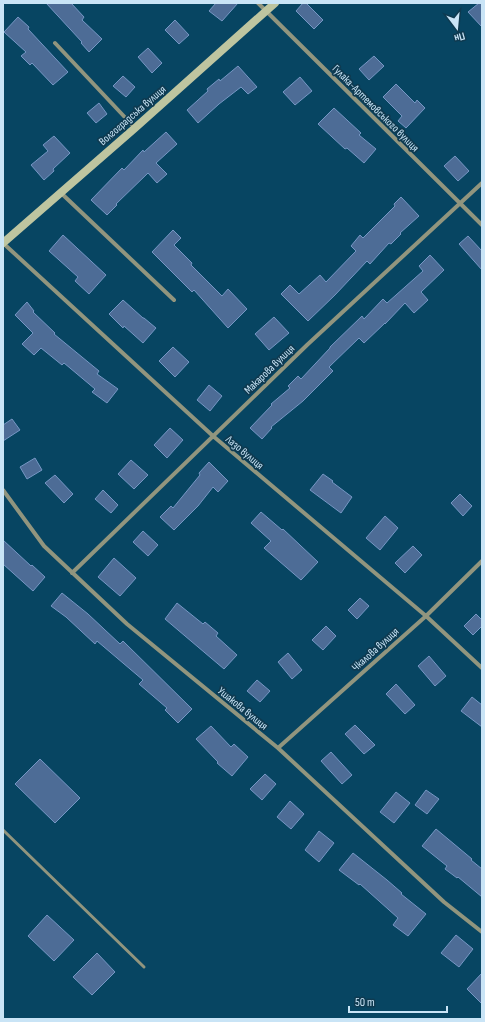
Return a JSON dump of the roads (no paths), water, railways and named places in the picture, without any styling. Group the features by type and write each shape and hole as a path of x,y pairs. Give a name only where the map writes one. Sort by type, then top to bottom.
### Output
{"street":[{"name":"Гулака-Артемовського вулиця","path":"258,3 482,225"},
{"name":"Волгоградська вулиця","path":"3,243 275,3"},
{"path":"56,44 135,128"},
{"name":"Макарова вулиця","path":"72,573 313,339 482,183"},
{"path":"61,193 174,300"},
{"name":"Лазо вулиця","path":"3,243 213,436 426,616 482,668"},
{"name":"Ушакова вулиця","path":"3,490 44,546 126,624 278,748 444,902 482,932"},
{"name":"Чкалова вулиця","path":"278,748 426,616 482,561"}],"lane":[{"path":"3,830 144,967"}]}
